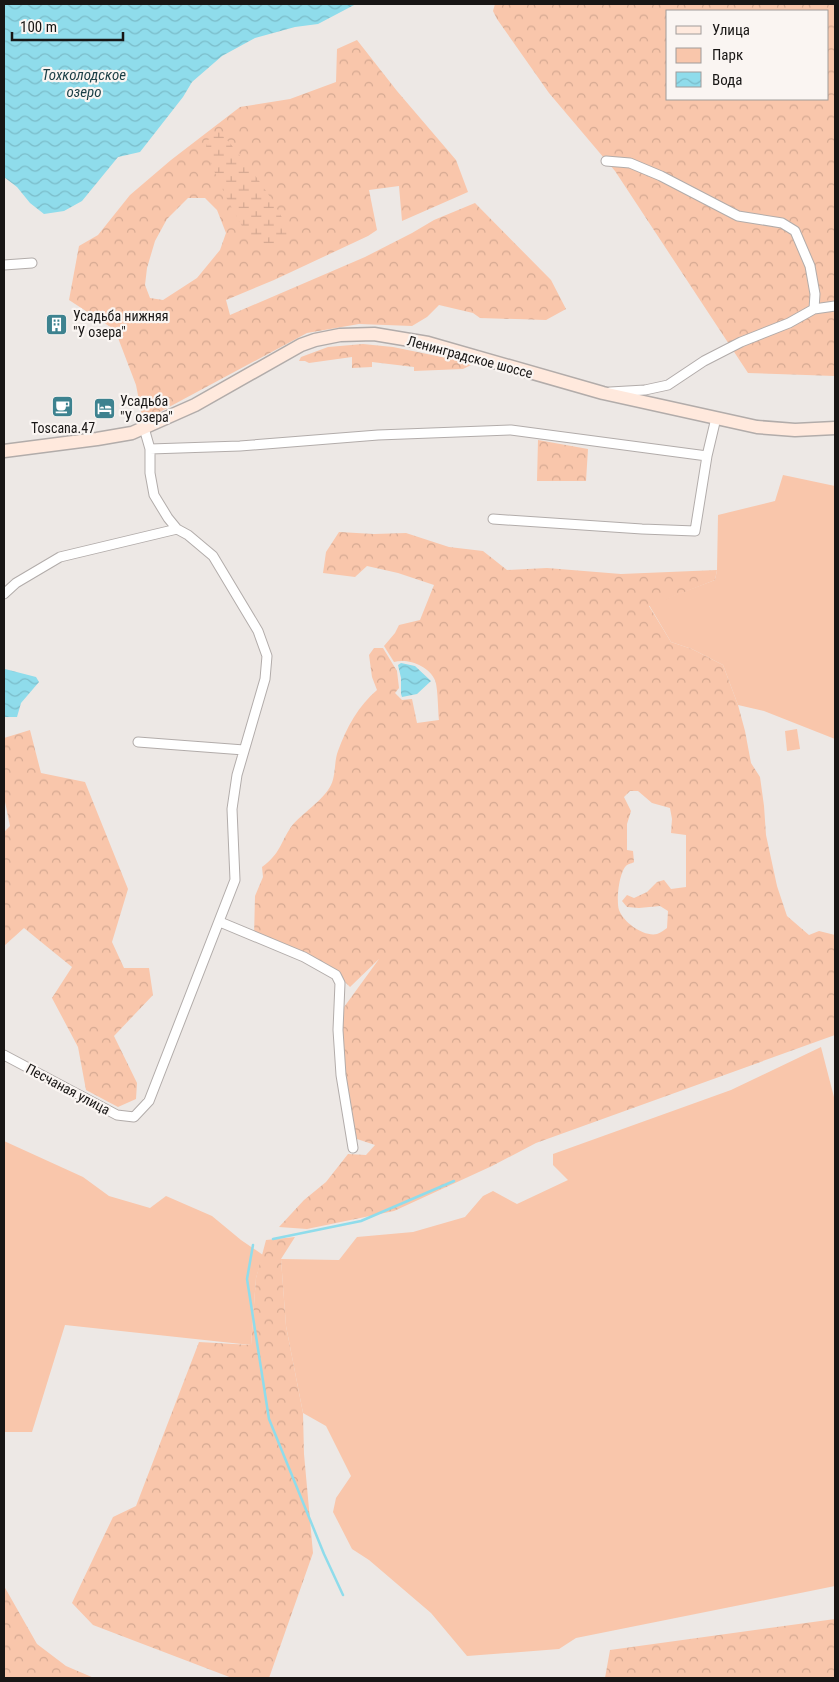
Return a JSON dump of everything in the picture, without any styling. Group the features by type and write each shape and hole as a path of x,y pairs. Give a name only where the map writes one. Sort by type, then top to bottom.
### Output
{"main road":[{"name":"Ленинградское шоссе","path":"4,451 132,433 195,405 301,345 315,340 362,334 410,340 444,347 603,393 716,418 777,430 835,428"}],"street":[{"path":"606,161 630,163 661,176 738,216 782,223 796,231 810,266 815,294 814,309"},
{"path":"4,265 32,263"},
{"path":"603,393 644,390 668,385 704,361 741,342 788,323 814,309 835,306"},
{"path":"493,519 695,531 707,456 716,418"},
{"path":"144,428 150,449 150,473 154,495 177,529 195,540 213,556 258,631 267,656 265,679 237,775 232,808 235,880 220,922 304,957 336,975 340,983 338,1030 341,1075 353,1148"},
{"path":"150,449 240,446 378,435 511,430 707,456"},
{"path":"4,594 16,583 60,557 177,529"},
{"path":"138,742 244,750"},
{"name":"Песчаная улица","path":"4,1055 117,1115 134,1117 149,1102 220,922"}],"green space":[{"path":"495,4 835,4 835,376 748,373 615,171 549,93 493,11"},
{"path":"357,40 397,91 456,160 468,192 402,221 399,186 369,190 377,230 274,280 226,300 230,315 365,257 434,220 475,203 551,280 566,309 546,320 480,318 473,313 439,305 427,317 412,326 359,324 307,333 143,421 136,385 115,330 69,300 79,246 98,235 130,195 171,160 240,107 290,99 336,82 337,49","holes":["188,198 205,198 217,210 226,233 220,250 197,278 163,300 150,298 145,285 147,268 155,241 167,219"]},
{"path":"219,132 225,137 262,185 286,225 291,236 277,249 266,248 243,228 227,199 205,151 208,140"},
{"path":"363,344 393,347 471,363 471,365 463,369 414,371 414,367 372,362 372,367 352,368 352,357 309,363 299,361 301,357 328,347"},
{"path":"538,440 588,449 586,481 537,481"},
{"path":"783,475 835,486 835,739 764,711 738,705 723,665 692,649 671,642 649,605 715,580 717,570 718,515 775,501"},
{"path":"339,532 406,533 449,547 483,551 507,570 547,568 621,574 717,570 715,580 649,606 671,642 692,649 723,665 738,705 751,763 760,777 766,835 777,886 787,916 809,935 819,931 835,935 835,1035 536,1143 492,1166 394,1211 307,1229 279,1227 304,1200 326,1182 348,1154 366,1155 375,1145 357,1139 345,1093 339,1014 379,959 350,987 331,968 254,937 255,896 263,877 262,867 277,852 291,827 328,791 334,777 337,755 345,734 359,710 377,690 372,677 369,655 374,648 383,648 397,671 399,688 395,693 402,700 412,699 417,723 439,720 437,688 432,675 423,667 412,662 394,662 384,646 399,625 420,620 434,585 398,573 367,566 355,577 323,573 326,552","holes":["630,791 638,791 652,803 670,808 672,819 671,833 686,835 686,887 671,889 664,880 657,882 647,892 634,898 627,895 622,901 627,907 660,906 668,911 667,928 657,934 646,933 635,928 625,920 618,906 618,893 622,873 627,865 634,862 633,851 627,850 627,824 631,811 624,797"]},
{"path":"797,729 800,749 787,751 785,731"},
{"path":"30,730 41,773 85,782 128,889 112,942 124,968 149,968 153,995 114,1036 137,1083 136,1099 118,1107 86,1090 78,1047 52,998 72,967 24,928 4,946 4,832 10,826 4,797 4,738"},
{"path":"821,1047 835,1101 835,1586 576,1638 559,1649 467,1656 431,1613 369,1560 352,1549 333,1512 336,1498 351,1476 326,1426 303,1413 286,1326 281,1259 339,1260 357,1237 413,1232 465,1217 483,1196 493,1191 517,1204 568,1180 553,1165 553,1154 731,1090"},
{"path":"4,1141 83,1177 109,1196 150,1208 166,1196 212,1216 263,1255 256,1278 251,1345 65,1325 32,1432 4,1432"},
{"path":"295,1237 281,1259 286,1326 303,1413 304,1454 313,1553 269,1678 232,1678 93,1625 72,1603 113,1517 136,1506 199,1342 251,1345 256,1278 266,1240"},
{"path":"4,1586 37,1644 66,1666 94,1678 4,1678"},
{"path":"835,1619 835,1678 605,1678 610,1650"}],"water":[{"name":"Тохколодское озеро","path":"4,4 356,4 318,24 295,27 255,38 222,56 192,82 183,97 140,152 118,157 82,201 64,211 44,214 4,177"},
{"path":"401,663 415,666 431,681 417,694 402,697 398,665"},
{"path":"4,670 36,677 39,682 21,703 17,717 5,717 4,720"}],"waterway":[{"path":"273,1239 361,1221 454,1181"},
{"path":"253,1245 247,1279 269,1419 324,1554 343,1595"}],"place":[{"name":"Усадьба нижняя \"У озера\"","path":"57,324"},
{"name":"Toscana.47","path":"63,406"},
{"name":"Усадьба \"У озера\"","path":"104,409"}]}
